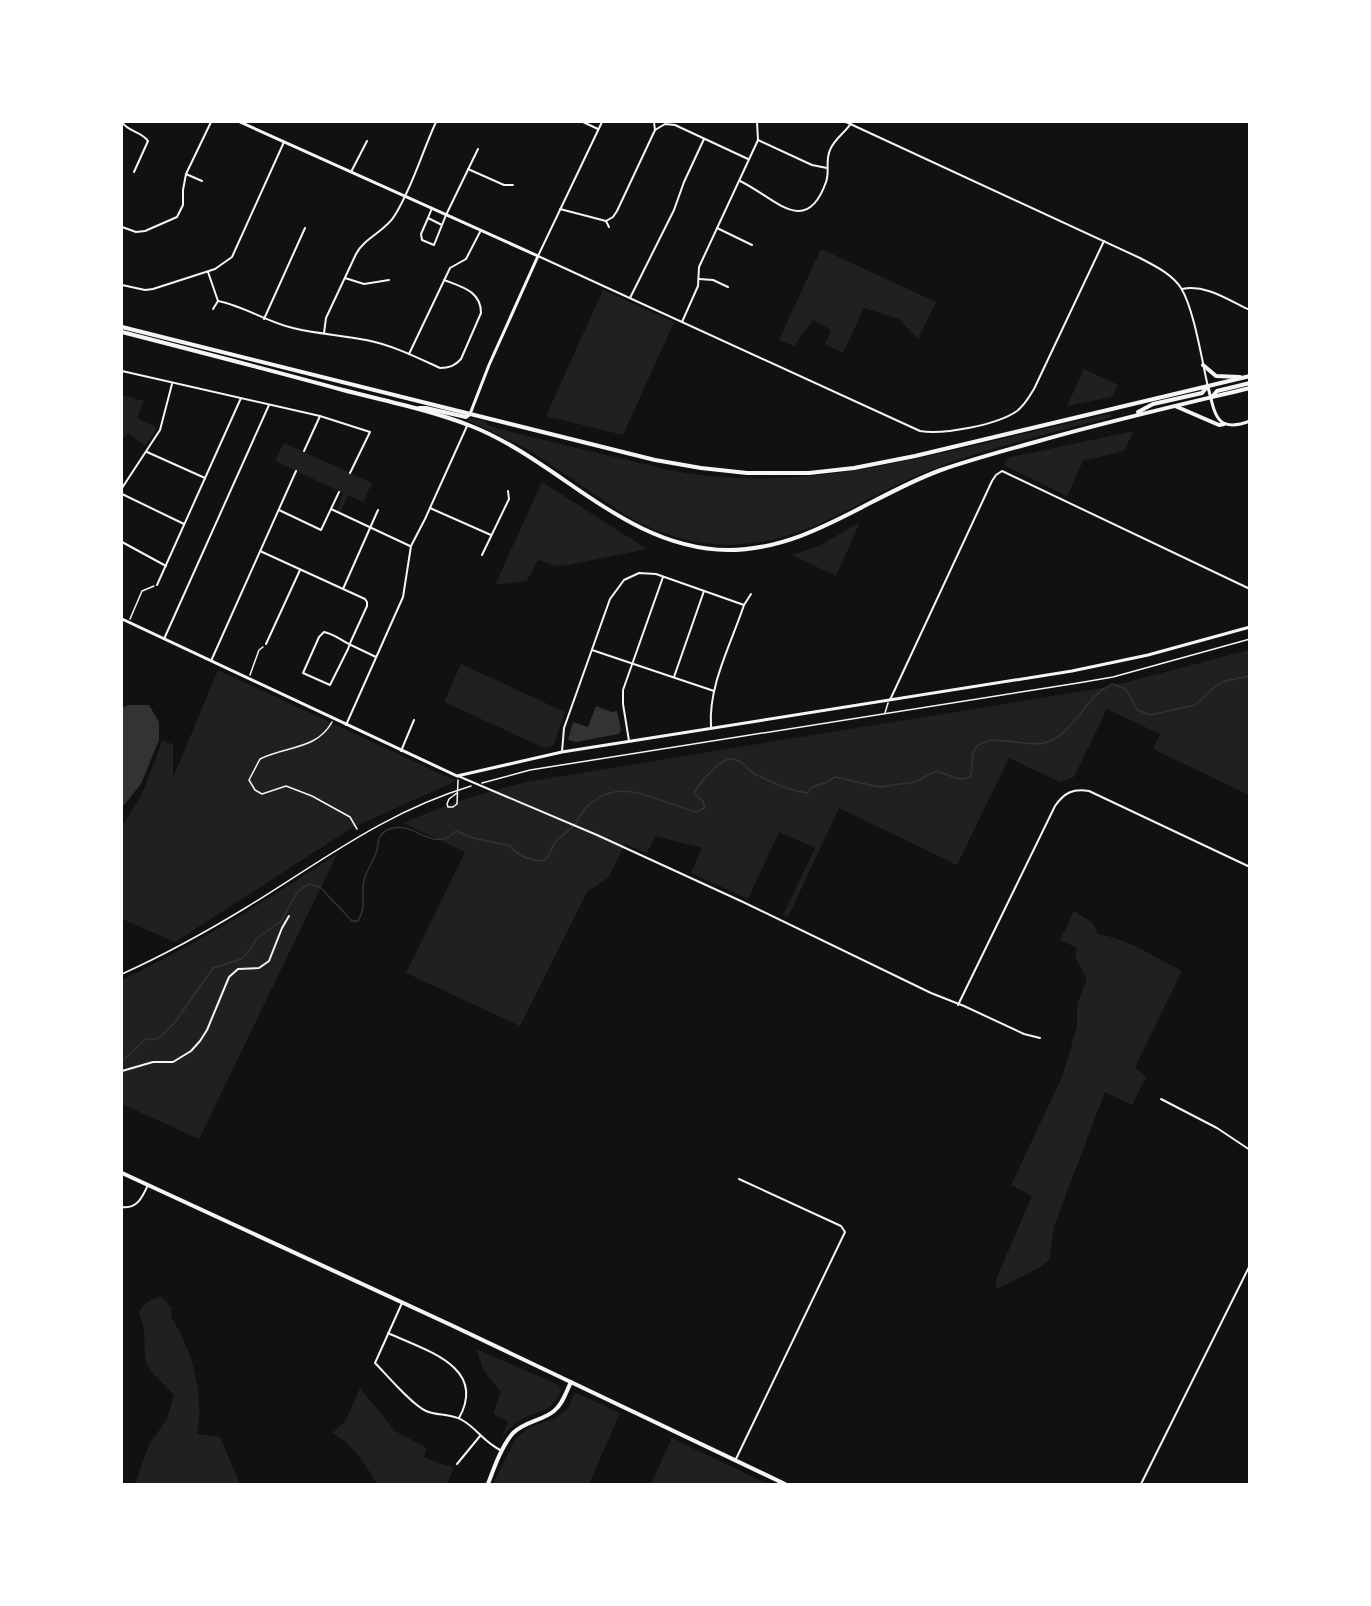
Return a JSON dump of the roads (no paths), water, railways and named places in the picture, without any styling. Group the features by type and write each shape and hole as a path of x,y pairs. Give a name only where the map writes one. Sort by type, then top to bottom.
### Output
{"main road":[{"path":"122,327 678,464 747,473 809,473 877,465 1250,376"},
{"path":"122,332 467,424 528,455 610,511 642,529 679,543 726,550 760,547 789,541 825,526 939,470 1129,416 1250,386"},
{"path":"1203,365 1211,374 1218,377 1250,376"},
{"path":"1129,416 1153,404 1202,393 1208,387"},
{"path":"1174,405 1224,424"},
{"path":"416,409 426,408 466,417 470,414"},
{"path":"122,1173 571,1382 784,1485"},
{"path":"488,1485 510,1437 519,1428 555,1410 560,1405 571,1382"}],"street":[{"path":"122,122 148,141 134,172"},
{"path":"122,227 145,231 177,217 183,205 186,174 211,122"},
{"path":"240,122 920,431 942,433 1002,419 1025,404 1104,241"},
{"path":"324,333 326,318 358,249 393,218 436,122"},
{"path":"583,122 598,129"},
{"path":"470,414 489,365 538,256 602,122"},
{"path":"654,122 655,130"},
{"path":"682,322 697,291 699,267 758,140 757,122"},
{"path":"846,122 1104,241 1169,275 1182,289 1189,308 1217,418 1224,424 1235,426 1250,421"},
{"path":"560,209 606,221 613,217 618,211 655,130 667,123 749,160"},
{"path":"739,180 785,207 795,211 806,211 816,204 826,183 831,147 851,123"},
{"path":"122,129 125,126"},
{"path":"630,298 674,210 704,139"},
{"path":"758,140 812,165 828,168"},
{"path":"351,172 367,141"},
{"path":"122,285 135,289 153,289 208,272 224,264 236,251 285,142"},
{"path":"432,208 421,238 430,245 434,245 446,214 478,149"},
{"path":"468,169 504,184 513,185"},
{"path":"186,174 202,181"},
{"path":"428,218 442,225"},
{"path":"606,221 609,227"},
{"path":"264,319 305,228"},
{"path":"717,228 752,245"},
{"path":"409,354 450,268 466,259 481,230"},
{"path":"208,272 218,301"},
{"path":"345,278 364,284 389,280"},
{"path":"699,279 713,280 728,286"},
{"path":"218,301 295,329 389,345 440,368 446,368 457,363 465,352 482,313 481,303 473,292 444,280"},
{"path":"1182,289 1191,287 1205,289 1250,310"},
{"path":"213,309 218,301"},
{"path":"122,371 320,416 370,432 350,473"},
{"path":"122,488 129,473 160,430 172,383"},
{"path":"157,585 241,398"},
{"path":"164,639 269,405"},
{"path":"304,452 320,416"},
{"path":"346,725 403,597 411,546 467,424"},
{"path":"146,451 205,478"},
{"path":"212,661 296,471"},
{"path":"889,700 992,481 999,472 1007,472 1250,589"},
{"path":"482,555 508,499 508,491"},
{"path":"279,510 321,530 339,492"},
{"path":"122,494 184,524"},
{"path":"430,508 491,536"},
{"path":"331,509 411,546"},
{"path":"343,589 378,510"},
{"path":"122,542 166,566"},
{"path":"260,551 365,599 367,602 350,645 330,686 303,673 319,637 324,632 330,633 350,645 376,657"},
{"path":"266,644 300,570"},
{"path":"562,752 564,728 610,599 618,586 630,576 648,573 744,605"},
{"path":"629,741 622,697 663,577"},
{"path":"674,677 704,591"},
{"path":"711,727 710,705 714,691 744,605 751,594"},
{"path":"122,619 400,751 582,828 958,1005 1024,1034 1040,1038"},
{"path":"457,776 562,752 1099,666 1250,627"},
{"path":"592,650 714,691"},
{"path":"400,751 414,720"},
{"path":"958,1005 1055,806 1062,796 1071,791 1080,789 1089,791 1250,867"},
{"path":"122,1071 153,1062 173,1062 191,1051 207,1030 229,977 238,969 259,968 269,961 289,916"},
{"path":"1161,1099 1218,1128 1250,1150"},
{"path":"735,1461 845,1232 841,1226 739,1179"},
{"path":"122,1207 137,1204 148,1185"},
{"path":"1142,1485 1250,1265"},
{"path":"402,1303 375,1363 420,1407 431,1413 459,1418 475,1428 490,1445 502,1451"},
{"path":"388,1333 449,1361 457,1369 465,1381 467,1393 465,1408 459,1418"},
{"path":"457,1464 480,1436"}],"waterway":[{"path":"122,1061 146,1039 157,1039 164,1034 213,968 241,959 248,953 257,938 281,921 298,891 309,884 320,887 352,921 358,921 363,910 365,877 376,854 380,836 387,830 397,827 406,828 438,840 447,838 456,831 473,838 511,846 525,857 543,861 555,842 573,826 587,807 602,796 629,791 697,812 705,807 703,801 694,793 710,772 721,762 727,760 738,761 755,774 780,786 808,793 812,787 835,777 879,787 915,782 936,771 963,779 970,777 973,752 981,744 999,740 1032,744 1053,740 1069,727 1096,695 1113,684 1126,689 1137,710 1150,715 1195,705 1217,685 1250,676"}]}
